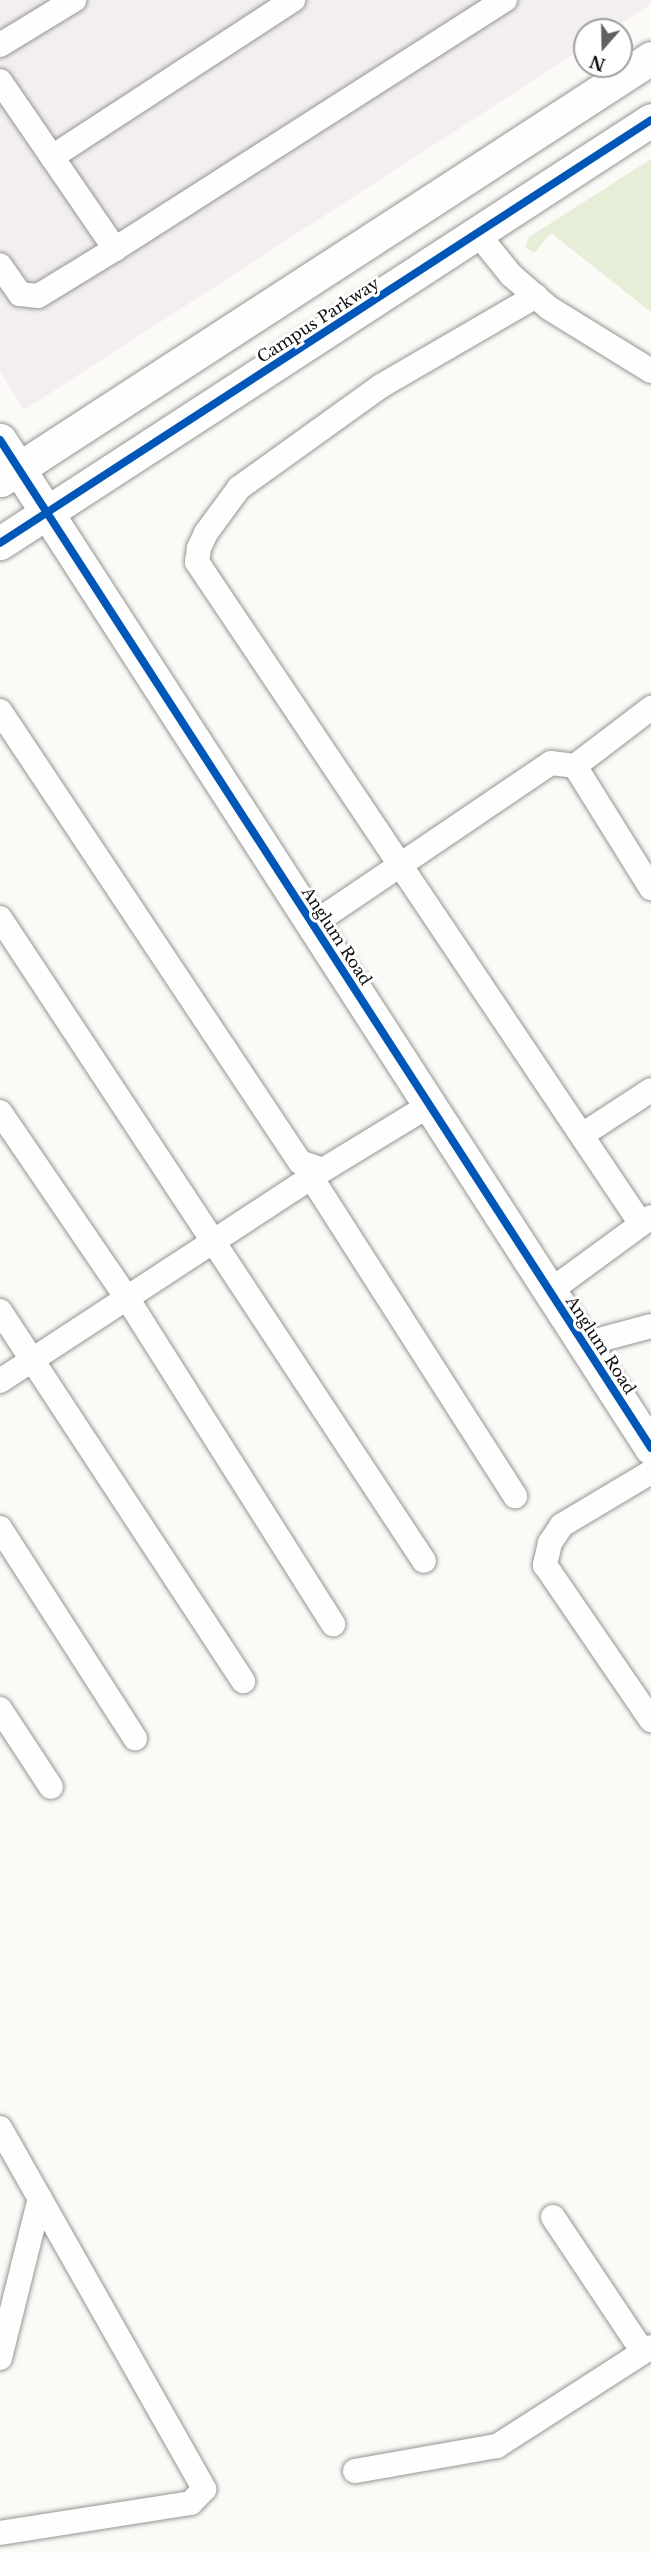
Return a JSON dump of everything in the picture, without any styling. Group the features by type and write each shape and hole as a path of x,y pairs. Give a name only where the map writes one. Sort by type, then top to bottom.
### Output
{"street":[{"path":"9,475 651,58"},
{"name":"Campus Parkway","path":"0,543 651,120"},
{"name":"Anglum Road","path":"0,440 9,475 47,512 651,1448"}],"lane":[{"path":"0,45 74,0"},
{"path":"52,157 292,0"},
{"path":"0,265 20,294 38,296 505,0"},
{"path":"0,81 115,249"},
{"path":"477,233 511,275 549,308 651,371"},
{"path":"536,296 381,386 239,488 206,533 199,548 197,562 582,1135 646,1221 550,1291"},
{"path":"313,924 551,763 575,766 651,708"},
{"path":"0,711 300,1162 317,1173 515,1496"},
{"path":"575,766 651,888"},
{"path":"0,918 424,1561"},
{"path":"582,1135 651,1090"},
{"path":"0,1381 317,1173 430,1105"},
{"path":"0,1112 127,1298 333,1624"},
{"path":"0,1311 243,1681"},
{"path":"584,1344 651,1326"},
{"path":"651,1472 562,1525 550,1543 545,1565 651,1720"},
{"path":"0,1528 135,1738"},
{"path":"0,1709 51,1787"},
{"path":"0,2127 204,2489 190,2503 0,2534"},
{"path":"0,2358 40,2198"},
{"path":"355,2471 497,2446 647,2350 554,2217"}],"shaded area":[{"path":"0,0 651,0 651,4 629,18 573,18 573,55 24,410 0,372"}],"green space":[{"path":"651,159 651,312 551,233 534,253 525,247 529,237"}],"cycle path":[{"path":"0,543 651,120"},
{"path":"0,440 651,1448"}]}
